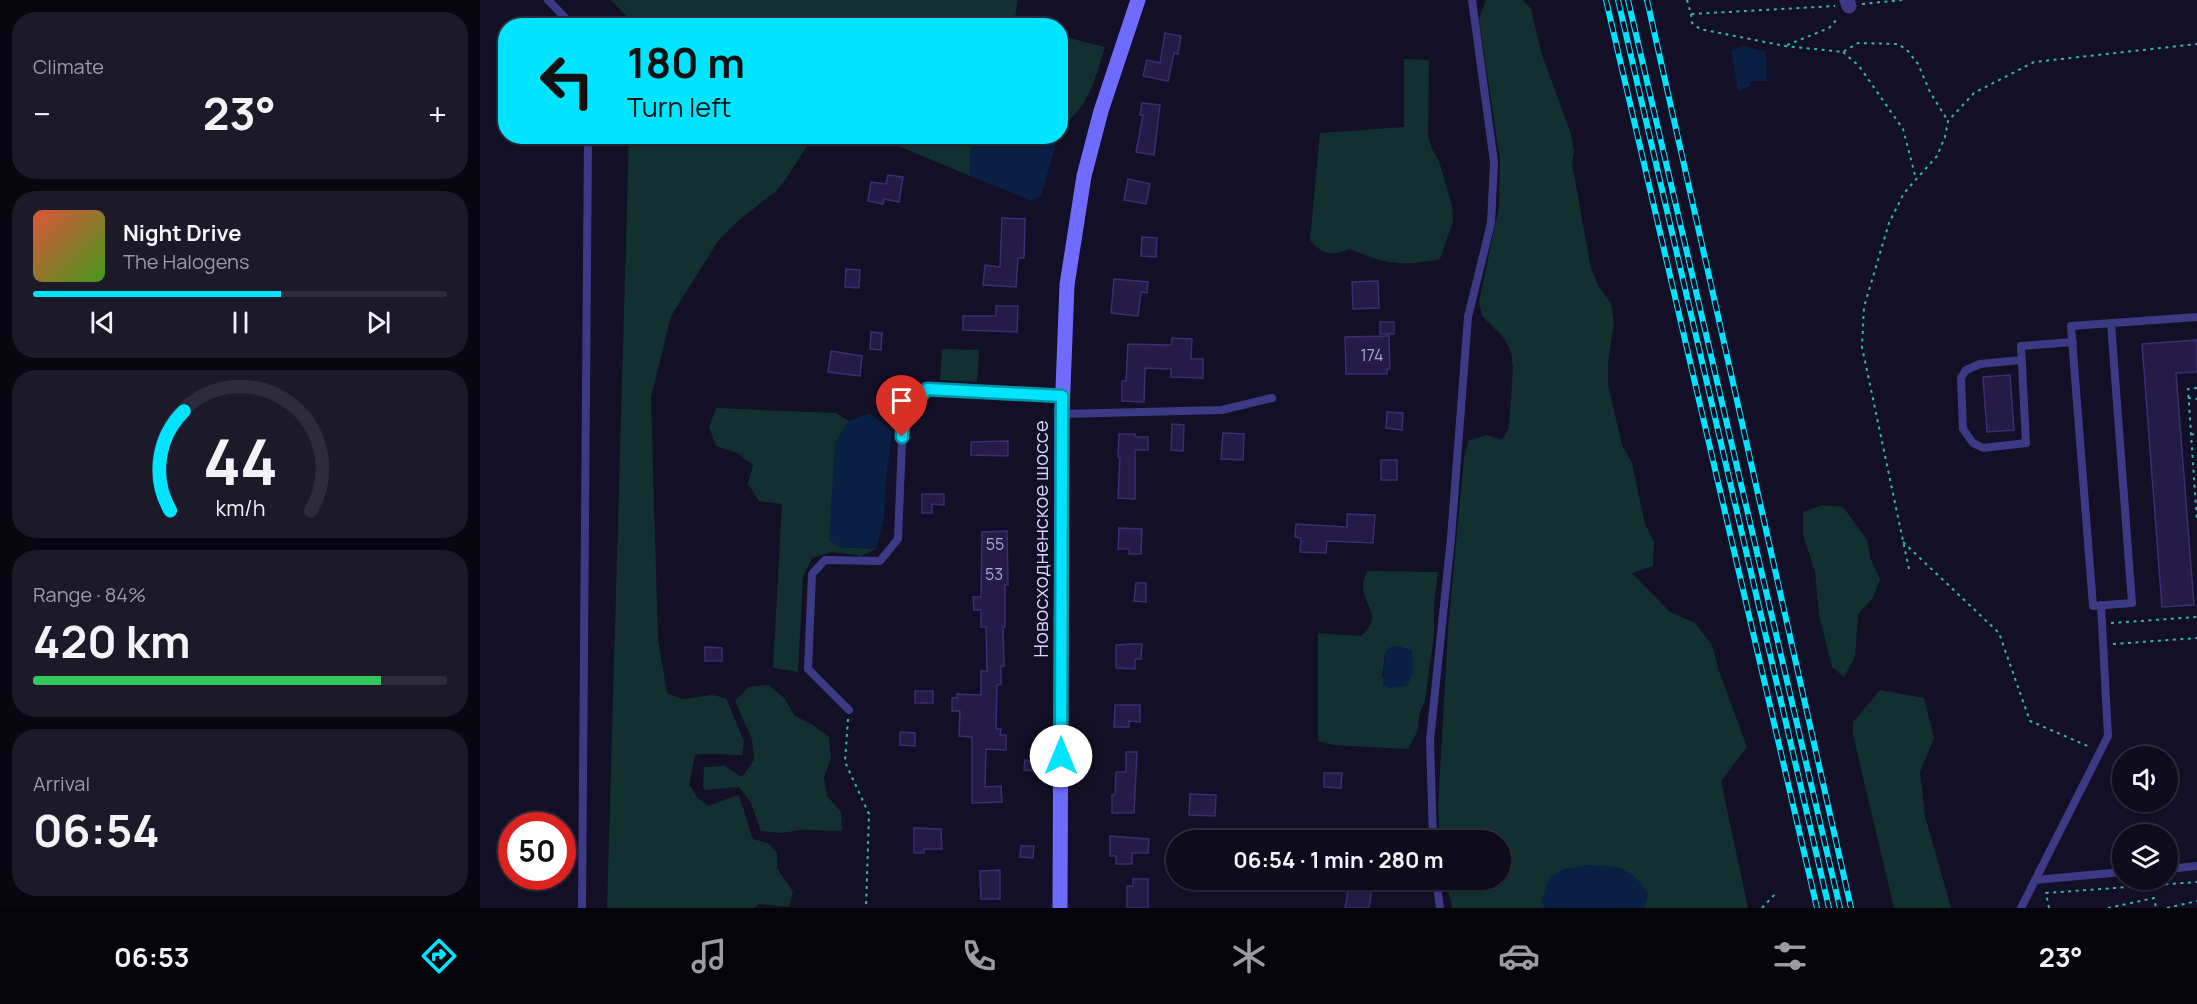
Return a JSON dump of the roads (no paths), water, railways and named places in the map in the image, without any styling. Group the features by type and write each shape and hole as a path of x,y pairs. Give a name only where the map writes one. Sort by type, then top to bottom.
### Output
{"main road":[{"name":"Новосходненское шоссе","path":"1060,908 1062,396 1067,285 1084,176 1101,111 1138,0"}],"lane":[{"path":"548,0 565,18"},
{"path":"1433,830 1430,740 1451,538 1468,317 1491,223 1494,162 1472,0"},
{"path":"582,908 588,144"},
{"path":"2111,323 2132,603 2093,606 2071,326 2111,323 2197,317"},
{"path":"2021,360 1974,365 1966,370 1961,378 1963,429 1973,443 1983,448 2026,443 2021,346 2073,342"},
{"path":"849,710 808,669 812,574 825,560 880,561 898,539 903,416 927,389 1062,396"},
{"path":"1062,414 1222,410 1272,398"},
{"path":"2021,908 2108,736 2101,605"},
{"path":"2178,868 2197,866"},
{"path":"2035,880 2112,873"},
{"path":"1438,890 1440,908"}],"water":[{"path":"1745,46 1766,52 1767,81 1751,81 1750,86 1738,91 1731,50"},
{"path":"974,144 1056,144 1041,196 1032,201 970,176 970,152"},
{"path":"870,413 892,432 884,518 876,549 839,547 829,540 835,443 849,421"},
{"path":"1398,646 1412,650 1412,673 1406,686 1390,688 1383,685 1385,653 1390,647"},
{"path":"1588,865 1616,867 1629,872 1649,893 1644,908 1545,908 1541,902 1549,878 1564,869"}],"railway":[{"path":"1606,0 1817,908"},
{"path":"1618,0 1829,908"},
{"path":"1628,0 1840,908"},
{"path":"1647,0 1851,908"}]}
